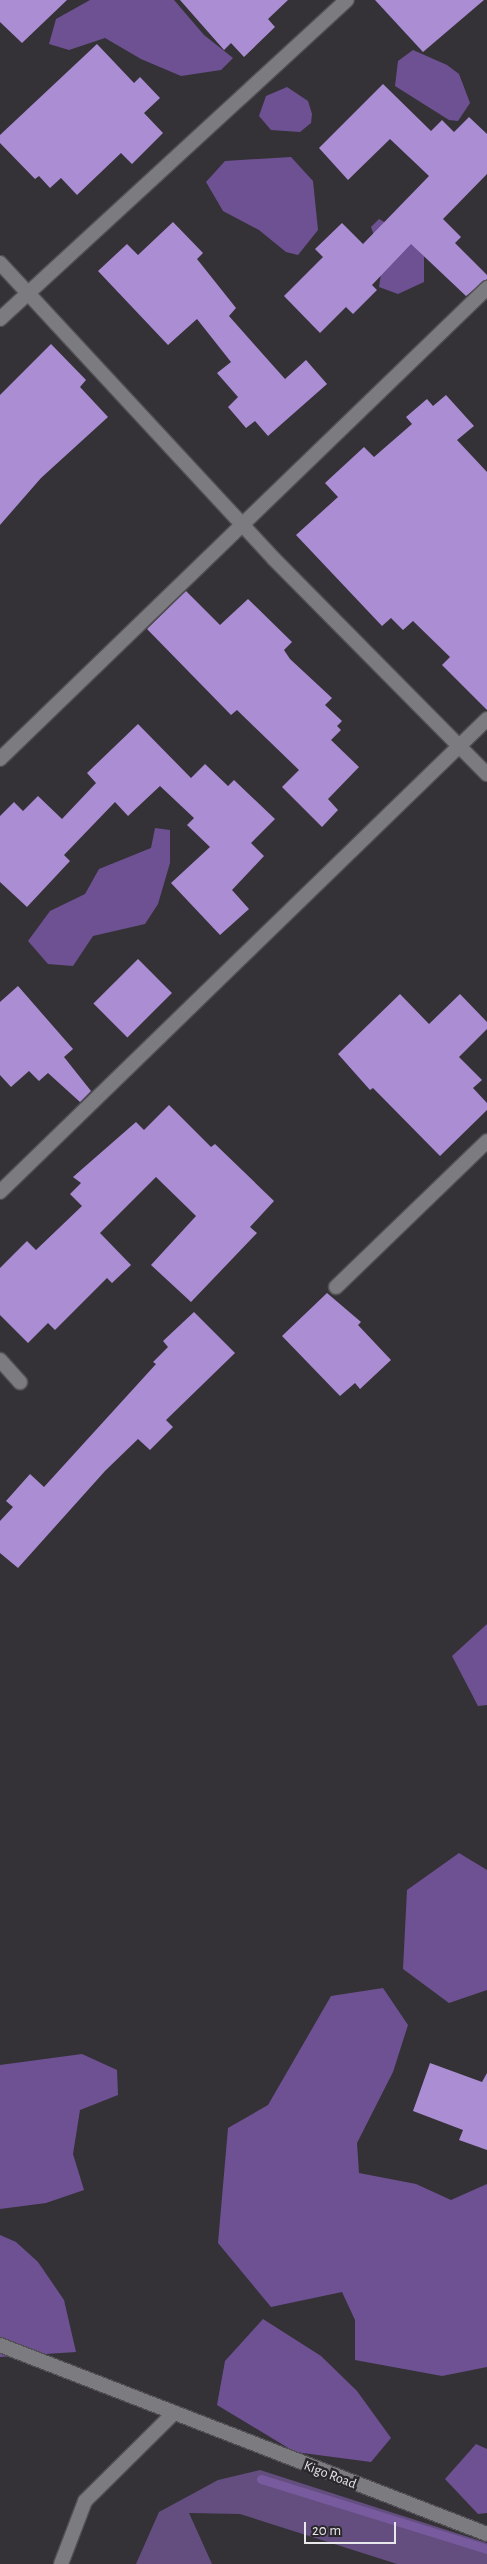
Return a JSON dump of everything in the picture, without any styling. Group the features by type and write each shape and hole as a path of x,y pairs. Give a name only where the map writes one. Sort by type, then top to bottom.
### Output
{"street":[{"path":"0,319 347,0"},
{"path":"0,263 242,522 274,559 460,744 487,774"},
{"path":"0,759 218,551 242,522 487,288"},
{"path":"0,1192 487,719"},
{"path":"336,1287 487,1141"},
{"path":"0,1360 20,1382"},
{"name":"Kigo Road","path":"0,2345 173,2414 487,2534"},
{"path":"61,2564 85,2501 173,2414"}],"shaded area":[{"path":"90,0 174,0 204,35 233,58 221,70 181,76 141,59 105,38 69,50 49,44 56,19"},
{"path":"413,50 447,65 459,74 470,103 458,121 449,120 395,86 398,61"},
{"path":"287,87 308,101 312,114 311,123 300,132 271,130 259,116 266,96"},
{"path":"291,157 313,181 318,230 298,255 286,252 259,230 223,211 206,182 225,161"},
{"path":"379,219 405,234 424,256 424,282 398,294 379,287 383,260 371,227"},
{"path":"155,828 170,830 170,863 158,904 145,924 93,936 73,966 48,964 28,941 50,911 85,894 99,869 151,848"},
{"path":"487,1624 487,1705 478,1706 452,1656"},
{"path":"459,1853 487,1870 487,1990 449,2003 403,1969 407,1890"},
{"path":"383,1988 408,2025 393,2072 357,2143 359,2173 416,2184 451,2200 487,2184 487,2367 442,2376 355,2360 355,2320 342,2292 271,2307 218,2243 228,2128 268,2105 331,1996"},
{"path":"82,2054 117,2070 118,2095 80,2110 73,2154 84,2190 46,2203 0,2209 0,2065"},
{"path":"0,2235 16,2242 38,2262 64,2300 76,2352 0,2357"},
{"path":"263,2319 321,2356 357,2391 391,2438 371,2462 295,2452 217,2405 225,2361"},
{"path":"476,2444 487,2449 487,2513 478,2514 445,2479"},
{"path":"260,2470 487,2543 487,2564 397,2564 240,2514 189,2513 212,2564 136,2564 159,2512 218,2480"}],"building":[{"path":"0,0 67,0 22,43 0,22"},
{"path":"180,0 288,0 268,19 275,27 244,57 231,43 224,50"},
{"path":"375,0 484,0 423,52"},
{"path":"97,44 134,83 140,77 160,98 144,113 163,133 132,164 121,153 77,195 61,178 50,188 39,176 35,179 0,143 0,135"},
{"path":"383,84 431,131 442,120 454,132 469,117 487,134 487,174 443,219 461,237 455,243 487,275 487,279 466,296 411,244 372,285 377,290 353,314 346,307 320,333 284,296 323,257 315,249 342,223 363,244 429,176 390,139 348,180 319,148"},
{"path":"173,222 203,253 197,259 236,308 229,316 285,379 306,360 327,384 268,436 255,421 246,428 228,407 238,397 217,373 231,362 197,319 168,345 98,271 127,244 138,255"},
{"path":"51,344 86,380 80,387 108,417 41,478 0,525 0,395"},
{"path":"446,395 474,426 457,440 487,472 487,710 442,665 450,657 413,621 403,630 391,618 382,626 296,535 338,497 325,483 364,447 374,457 412,424 406,417 427,399 433,406"},
{"path":"186,591 220,625 248,599 292,642 284,650 290,659 332,698 325,705 342,721 337,726 341,730 331,740 359,767 328,799 338,810 322,827 282,787 299,770 237,710 231,715 147,629"},
{"path":"138,724 191,778 205,764 228,786 234,780 275,819 251,843 264,856 232,890 249,909 220,935 171,883 210,847 187,825 194,818 160,786 128,816 115,802 64,855 70,861 27,907 0,882 0,816 14,802 23,811 38,796 62,819 96,783 87,773"},
{"path":"138,959 172,993 127,1037 93,1004"},
{"path":"18,986 73,1049 64,1057 91,1091 80,1102 48,1073 39,1081 29,1071 11,1087 0,1075 0,1002"},
{"path":"400,994 429,1024 460,994 487,1022 487,1029 459,1057 482,1080 473,1088 487,1103 487,1110 440,1156 373,1088 370,1090 338,1054"},
{"path":"169,1105 211,1147 215,1144 274,1201 250,1227 257,1233 191,1302 151,1265 196,1216 156,1177 100,1233 131,1265 112,1283 107,1278 55,1330 48,1323 28,1343 0,1315 0,1268 27,1241 36,1250 82,1206 70,1194 81,1183 73,1177 136,1122 144,1130"},
{"path":"327,1293 361,1322 358,1325 391,1360 360,1389 355,1383 340,1396 282,1336"},
{"path":"194,1312 235,1353 166,1420 173,1427 150,1450 138,1439 105,1471 18,1568 0,1553 0,1521 13,1507 6,1501 30,1474 44,1487 156,1364 153,1362 168,1347 163,1341"},
{"path":"430,2063 482,2082 487,2073 487,2150 459,2140 463,2130 413,2111"}],"waterway":[{"path":"261,2479 487,2549"}]}
